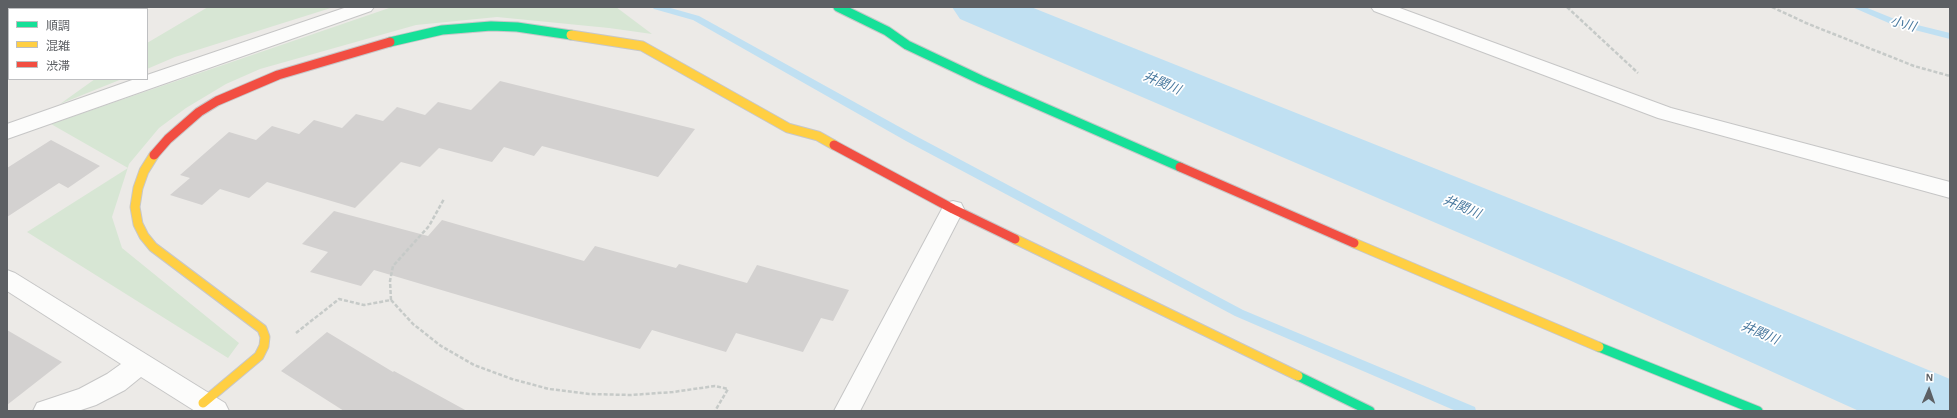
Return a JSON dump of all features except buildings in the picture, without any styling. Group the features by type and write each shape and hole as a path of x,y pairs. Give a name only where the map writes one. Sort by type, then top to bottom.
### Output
{"street":[{"path":"7,132 102,97 365,7"},
{"path":"838,7 887,31 907,44 981,80 1337,236 1758,411"},
{"path":"1380,7 1665,113 1950,190"},
{"path":"7,279 209,407 259,356 264,346 265,337 262,329 153,247 144,236 138,224 135,207 138,188 144,172 154,155 182,125 217,101 278,75 318,62 420,34 464,27 510,26 642,46 788,128 818,136 953,209 1370,411"},
{"path":"847,411 953,209"},
{"path":"46,411 87,397 116,382 140,363"}],"path":[{"path":"1567,7 1643,77"},
{"path":"1772,7 1806,23 1914,66 1950,76"},
{"path":"444,199 429,226 392,266 390,281 391,300 413,324 440,346 474,365 512,380 549,389 589,394 631,395 666,393 715,386 728,389 715,411"},
{"path":"264,346 287,340 339,299 350,303 364,305 378,304 391,300"}],"green space":[{"path":"208,7 334,7 175,57 148,69 148,42"},
{"path":"392,7 616,7 652,34 609,28 497,17 416,25 260,69 226,84 186,108 159,128 129,164 128,168 51,124"},
{"path":"94,80 120,80 60,104"},
{"path":"128,168 112,217 122,248 239,343 228,358 27,232"}],"waterway":[{"path":"657,7 696,18 910,138 1239,313 1470,411"},
{"name":"井関川","path":"980,7 1594,261 1941,411"},
{"name":"小川","path":"1857,7 1894,22 1950,36"}],"traffic: fast":[{"path":"838,7 887,31 907,45 981,80 1180,167"},
{"path":"390,42 442,30 491,26 517,27 571,35"},
{"path":"1599,347 1758,411"},
{"path":"1298,376 1370,411"}],"traffic: slow":[{"path":"571,35 642,46 788,128 818,136 834,145"},
{"path":"154,155 144,171 138,188 135,207 138,224 144,236 153,247 262,329 265,337 264,346 259,356 203,403"},
{"path":"1015,239 1298,376"},
{"path":"1354,243 1599,347"}],"traffic: jam":[{"path":"154,155 168,139 199,112 217,101 278,75 390,42"},
{"path":"834,145 953,209 1015,239"},
{"path":"1180,167 1354,243"}]}
